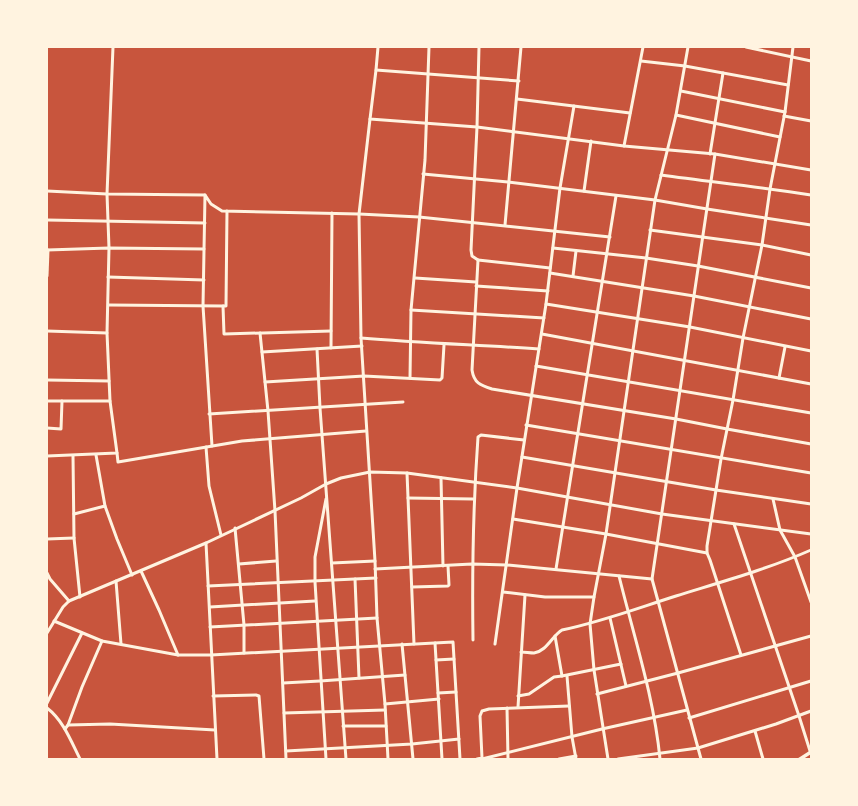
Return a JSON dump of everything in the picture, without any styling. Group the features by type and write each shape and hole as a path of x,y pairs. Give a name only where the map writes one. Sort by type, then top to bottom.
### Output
{"street":[{"path":"113,47 107,194 109,248 109,305 107,333 110,401 118,462 242,440 366,431"},
{"path":"378,47 360,214 361,338 376,569 377,618 381,677 385,704 388,759"},
{"path":"410,378 411,310 415,278 427,123 429,47"},
{"path":"479,47 471,250 472,256 478,260 550,268"},
{"path":"505,225 521,47"},
{"path":"624,146 643,47"},
{"path":"608,759 597,694 590,624 606,534 655,200 676,115 688,47"},
{"path":"746,47 811,61"},
{"path":"741,655 718,582 707,553 707,546 721,459 733,400 743,338 756,278 770,188 785,112 793,47"},
{"path":"641,61 685,66 788,85"},
{"path":"376,70 519,81"},
{"path":"710,154 724,73"},
{"path":"681,91 785,112"},
{"path":"517,99 630,113"},
{"path":"495,644 526,426 542,334 560,188 574,106"},
{"path":"676,115 780,137"},
{"path":"784,116 811,121"},
{"path":"370,119 477,127 624,146 715,154 811,170"},
{"path":"584,191 591,141"},
{"path":"701,759 652,579 715,154"},
{"path":"423,174 508,182 655,200 811,225"},
{"path":"661,175 770,188 811,195"},
{"path":"47,191 107,194 205,195"},
{"path":"205,195 211,204 222,211 332,213 419,217 555,230 610,237"},
{"path":"205,195 203,306 212,446"},
{"path":"556,569 616,196"},
{"path":"109,305 226,306 227,211"},
{"path":"331,348 332,213"},
{"path":"47,220 205,223"},
{"path":"650,230 762,245 811,255"},
{"path":"47,276 48,250 109,248 204,249"},
{"path":"553,248 646,258 698,266 811,288"},
{"path":"573,276 576,251"},
{"path":"478,260 472,370 473,378 482,386 492,389 624,410 727,430 811,444"},
{"path":"550,273 694,296 811,319"},
{"path":"108,277 204,280"},
{"path":"415,278 548,291"},
{"path":"546,304 690,327 811,351"},
{"path":"223,306 224,334 331,331"},
{"path":"411,310 544,318"},
{"path":"47,331 107,333"},
{"path":"260,333 268,411 275,511 276,561 286,759"},
{"path":"542,334 811,384"},
{"path":"361,338 539,350"},
{"path":"265,382 364,376 440,380 442,379 444,344"},
{"path":"262,352 362,346"},
{"path":"779,378 785,347"},
{"path":"317,349 346,759"},
{"path":"536,366 811,413"},
{"path":"47,380 109,381"},
{"path":"47,401 110,401"},
{"path":"47,428 62,429 62,401"},
{"path":"209,414 404,402"},
{"path":"526,426 811,473"},
{"path":"473,640 473,499 479,436 524,440"},
{"path":"206,447 209,486 221,535"},
{"path":"47,456 117,453"},
{"path":"96,455 105,506 132,575"},
{"path":"73,456 74,538 80,597"},
{"path":"522,457 716,490 811,504"},
{"path":"47,633 63,607 69,602 206,543 235,528 302,498 326,484 340,478 370,472 407,473 517,488 662,514 811,534"},
{"path":"407,473 414,644"},
{"path":"440,478 443,566"},
{"path":"326,759 314,582 315,557 327,496"},
{"path":"408,498 473,499"},
{"path":"773,499 780,530 795,557 811,602"},
{"path":"74,514 105,506"},
{"path":"513,519 606,534 707,553"},
{"path":"734,524 811,753 800,759"},
{"path":"235,528 244,625 244,653"},
{"path":"47,539 74,538"},
{"path":"206,543 217,759"},
{"path":"521,652 537,652 546,646 562,630 610,618 751,572 811,550"},
{"path":"239,564 276,561"},
{"path":"332,563 375,562"},
{"path":"376,569 472,564 507,565 652,579"},
{"path":"412,587 448,586 448,566"},
{"path":"141,571 160,610 178,655"},
{"path":"47,573 48,580 69,602"},
{"path":"619,576 647,681 660,759"},
{"path":"208,586 376,578"},
{"path":"355,579 360,678"},
{"path":"116,581 121,644"},
{"path":"503,592 545,597 594,597"},
{"path":"518,708 525,595"},
{"path":"210,607 315,601"},
{"path":"210,627 280,622 377,618"},
{"path":"610,618 626,686"},
{"path":"54,621 102,641 178,655 211,655 453,642 460,759"},
{"path":"47,704 82,633"},
{"path":"555,636 562,676"},
{"path":"597,694 811,636"},
{"path":"65,729 68,725 82,687 102,641"},
{"path":"435,643 442,759"},
{"path":"402,644 413,759"},
{"path":"436,660 454,659"},
{"path":"518,696 529,694 554,677 567,676 621,664"},
{"path":"283,683 320,682 405,675"},
{"path":"559,759 576,758 572,737 567,676"},
{"path":"689,718 811,681"},
{"path":"438,693 456,692"},
{"path":"213,696 259,696 264,759"},
{"path":"385,704 439,699"},
{"path":"482,759 480,714 482,711 489,709 569,706"},
{"path":"47,708 55,715 65,729 80,759"},
{"path":"507,708 508,759"},
{"path":"284,713 385,710"},
{"path":"477,759 508,754 602,729 687,710"},
{"path":"618,759 698,748 755,731 811,711"},
{"path":"68,725 110,724 215,730"},
{"path":"343,726 386,726"},
{"path":"755,731 763,759"},
{"path":"286,751 412,744 459,739"}]}
